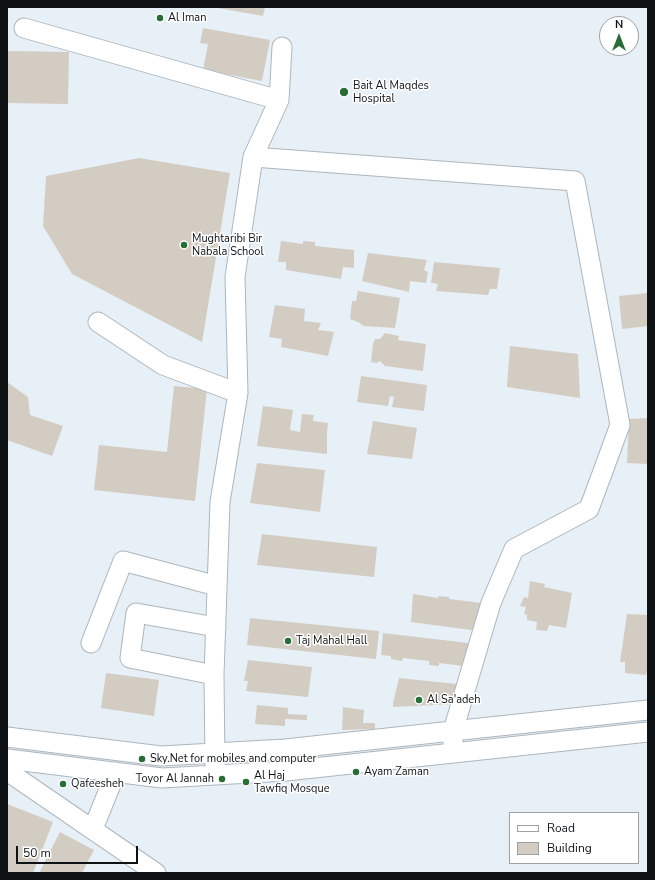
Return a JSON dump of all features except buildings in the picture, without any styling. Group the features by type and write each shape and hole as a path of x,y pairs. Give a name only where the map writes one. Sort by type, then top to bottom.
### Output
{"street":[{"path":"24,28 279,100"},
{"path":"215,775 214,675 220,502 238,394 235,278 253,157 279,100 282,47"},
{"path":"253,157 575,181 620,425 589,509 514,549 491,603 453,731 453,753"},
{"path":"98,322 163,365 238,394"},
{"path":"91,643 123,561 217,586"},
{"path":"214,675 130,658 136,614 216,627"},
{"path":"7,737 161,756 285,749 648,710"},
{"path":"7,759 162,778 286,771 648,732"},
{"path":"7,771 156,873"},
{"path":"93,829 116,772"}],"place":[{"name":"Al Iman","path":"160,18"},
{"name":"Bait Al Maqdes Hospital","path":"344,92"},
{"name":"Mughtaribi Bir Nabala School","path":"184,245"},
{"name":"Taj Mahal Hall","path":"288,641"},
{"name":"Al Sa'adeh","path":"419,700"},
{"name":"Sky.Net for mobiles and computer","path":"142,759"},
{"name":"Ayam Zaman","path":"356,772"},
{"name":"Toyor Al Jannah","path":"222,779"},
{"name":"Al Haj Tawfiq Mosque","path":"246,782"},
{"name":"Qafeesheh","path":"63,784"}]}
